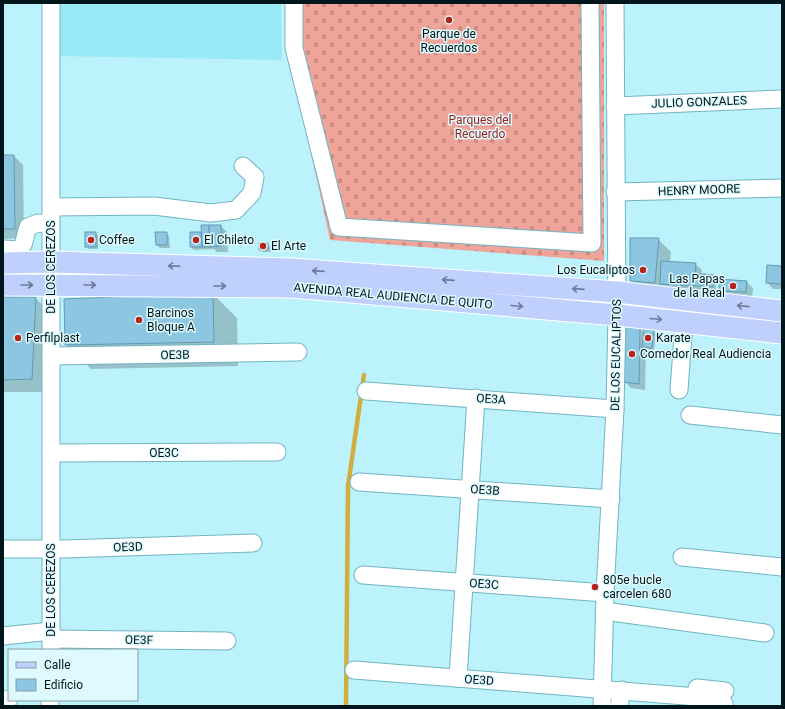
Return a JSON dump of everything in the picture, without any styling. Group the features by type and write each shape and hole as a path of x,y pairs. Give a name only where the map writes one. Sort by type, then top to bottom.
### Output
{"main road":[{"name":"AVENIDA REAL AUDIENCIA DE QUITO","path":"3,263 51,262 291,269 617,292 782,311"},
{"name":"AVENIDA REAL AUDIENCIA DE QUITO","path":"3,285 292,287 617,315 782,333"}],"street":[{"name":"DE LOS CEREZOS","path":"50,3 51,640"},
{"path":"294,3 294,48 339,227 592,243 590,3"},
{"name":"DE LOS EUCALIPTOS","path":"603,691 604,610 615,409 617,315 615,192 615,3"},
{"name":"JULIO GONZALES","path":"615,106 782,99"},
{"path":"51,207 154,206 211,212 236,210 252,193 255,177 243,166"},
{"name":"HENRY MOORE","path":"615,192 782,188"},
{"path":"3,249 21,249 23,247 24,237 28,227 38,223 51,224"},
{"path":"679,390 684,322"},
{"name":"OE3B","path":"51,356 298,352"},
{"name":"OE3A","path":"366,391 615,409"},
{"path":"458,678 476,398"},
{"path":"690,415 782,425"},
{"name":"OE3C","path":"51,453 276,452"},
{"name":"OE3B","path":"359,482 611,499"},
{"name":"OE3D","path":"3,549 253,543"},
{"path":"682,556 782,567"},
{"name":"OE3C","path":"363,575 605,593"},
{"path":"604,610 765,633"},
{"name":"OE3F","path":"3,636 51,640 227,641"},
{"name":"OE3D","path":"354,670 603,691"},
{"path":"603,691 725,698 724,704 698,697 620,698 603,691"}],"shaded area":[{"path":"59,3 281,3 282,60 58,56"}],"green space":[{"name":"Parques del Recuerdo","path":"287,3 604,3 604,261 330,240 288,47"}],"building":[{"path":"3,155 14,155 15,229 3,229"},
{"path":"201,225 209,225 210,247 202,247"},
{"path":"209,225 221,225 222,246 210,247"},
{"name":"Coffee","path":"85,232 96,232 96,247 85,247"},
{"path":"155,232 167,232 167,245 156,245"},
{"name":"El Chileto","path":"190,232 201,232 202,247 190,247"},
{"name":"Los Eucaliptos","path":"630,238 659,238 655,283 630,281"},
{"name":"El Arte","path":"259,243 268,243 268,249 259,250"},
{"path":"661,261 696,263 694,286 660,284"},
{"path":"767,265 782,266 782,284 766,283"},
{"path":"695,274 704,274 703,286 694,286"},
{"path":"704,274 714,275 713,287 703,286"},
{"name":"Las Papas de la Real","path":"719,279 747,281 746,292 719,291"},
{"name":"Barcinos Bloque A","path":"213,293 214,342 65,345 64,299"},
{"name":"Perfilplast","path":"3,297 36,297 32,379 3,380"},
{"name":"Comedor Real Audiencia","path":"626,324 640,327 639,384 624,382"},
{"name":"Karate","path":"644,329 654,330 652,348 642,347"}],"waterway":[{"path":"346,706 348,486 364,375"}],"place":[{"name":"Parque de Recuerdos","path":"449,20"},
{"name":"Coffee","path":"91,240"},
{"name":"El Chileto","path":"196,240"},
{"name":"El Arte","path":"263,246"},
{"name":"Los Eucaliptos","path":"643,270"},
{"name":"Las Papas de la Real","path":"733,286"},
{"name":"Barcinos Bloque A","path":"139,320"},
{"name":"Perfilplast","path":"18,338"},
{"name":"Karate","path":"648,338"},
{"name":"Comedor Real Audiencia","path":"632,354"},
{"name":"805e bucle carcelen 680","path":"595,587"}]}
